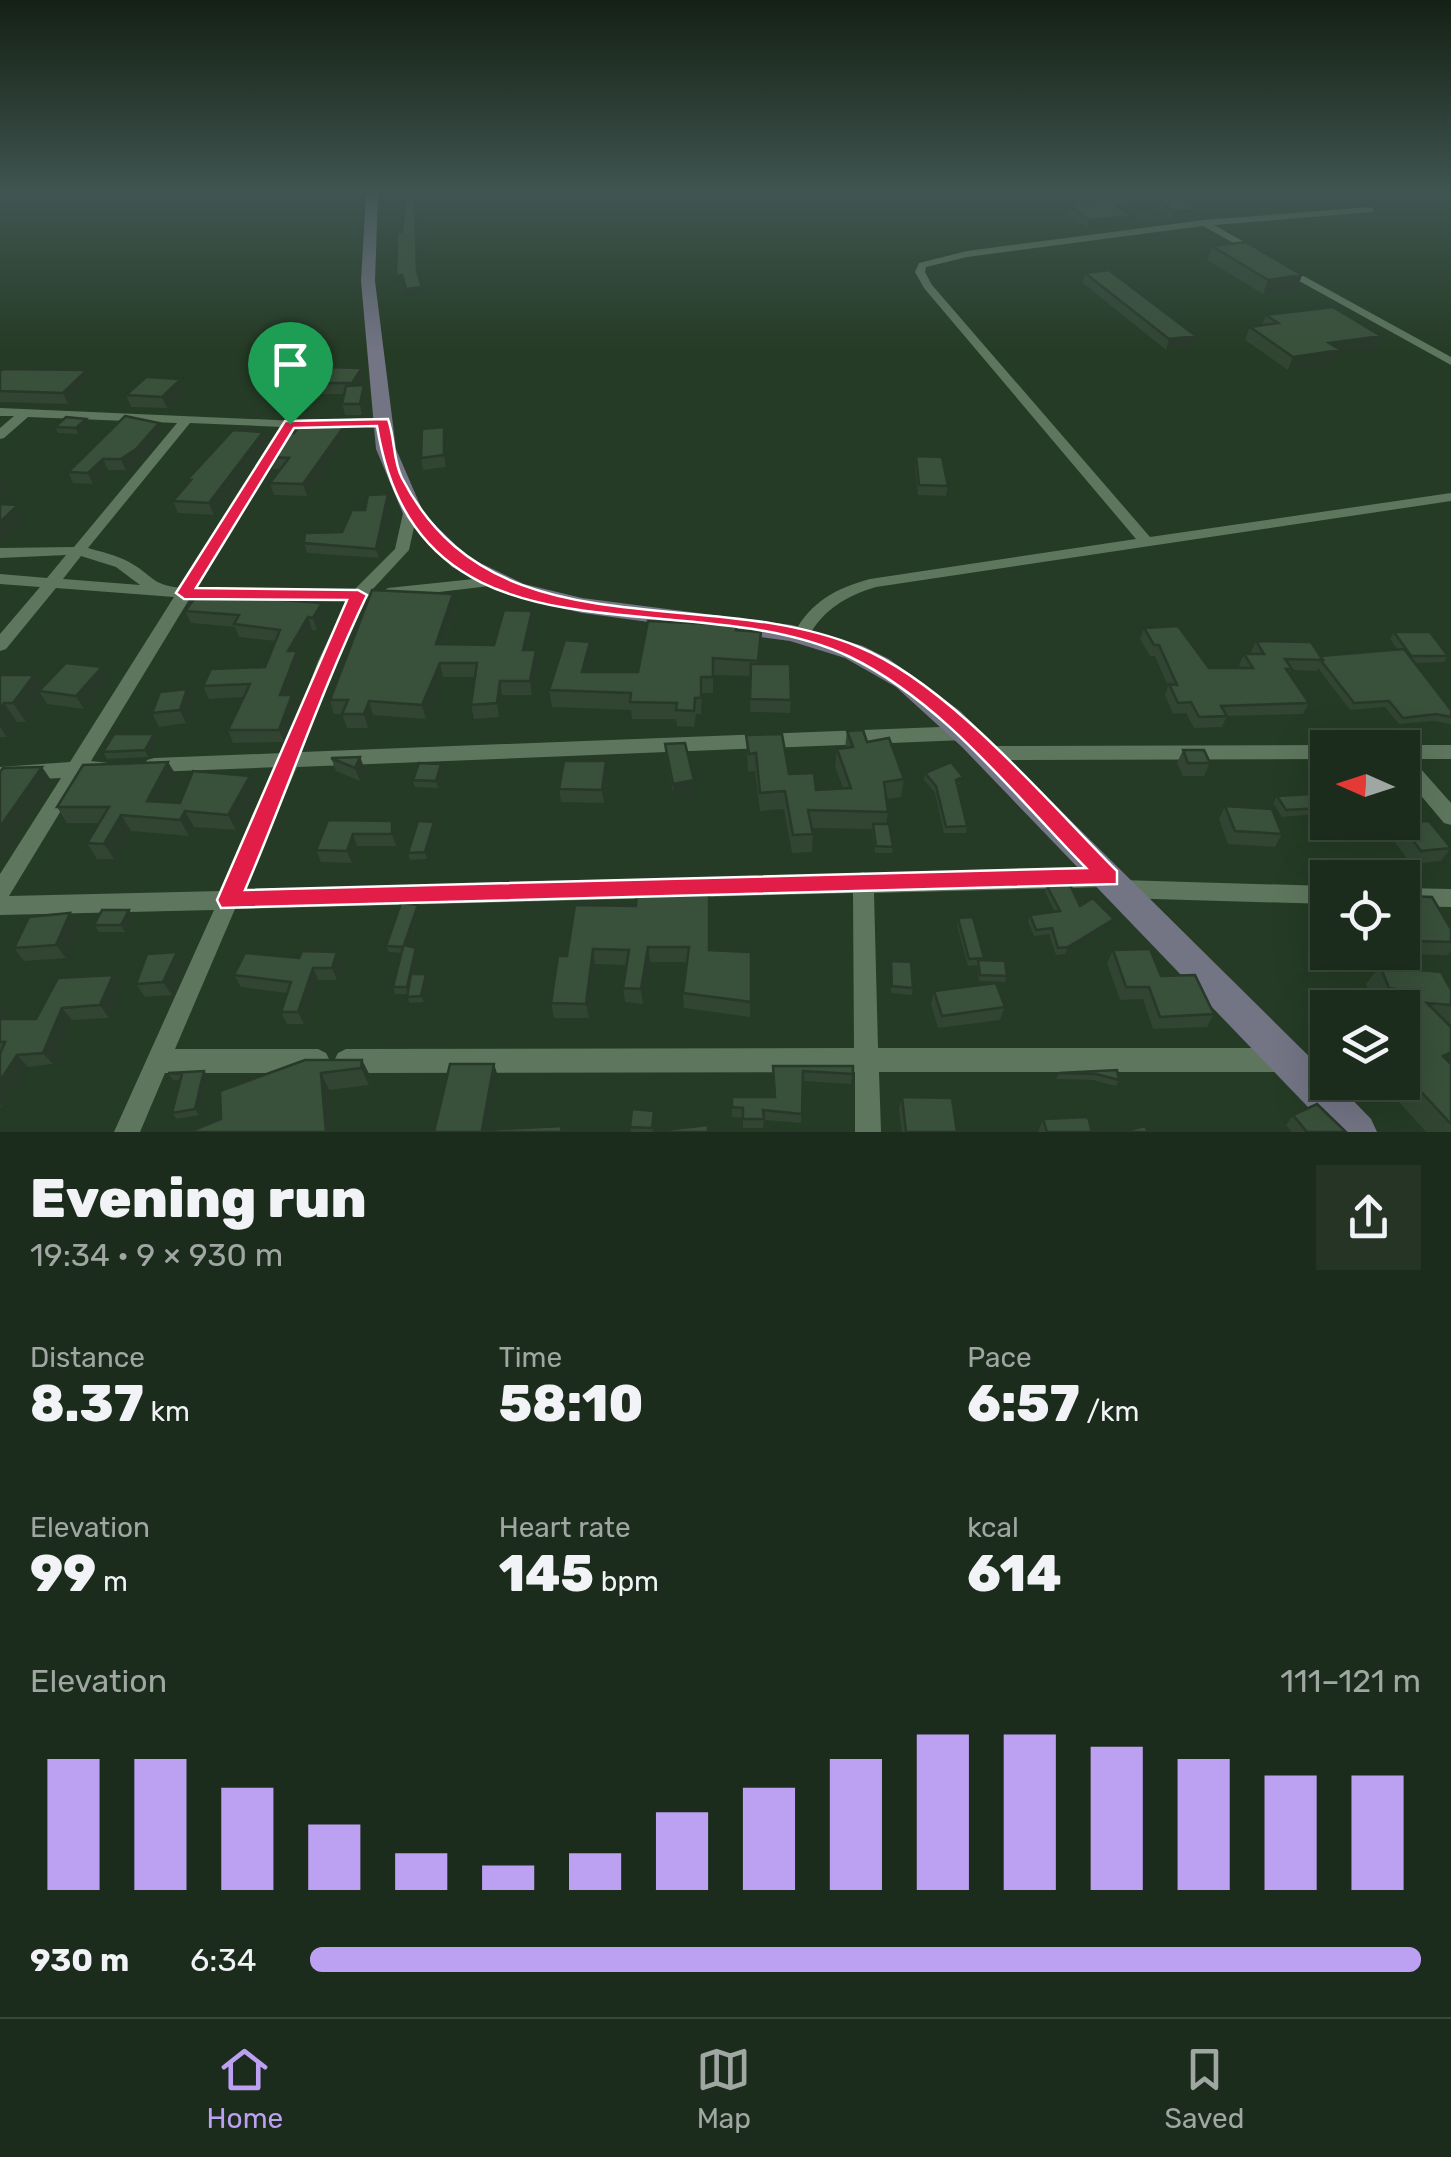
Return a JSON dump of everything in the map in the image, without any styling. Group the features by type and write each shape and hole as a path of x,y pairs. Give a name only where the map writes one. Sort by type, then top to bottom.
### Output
{"street":[{"path":"370,247 368,281 392,475 411,509 449,552 493,582 544,600 580,608 753,622 802,632 856,652 894,674 966,733 1358,1132"},
{"path":"1029,247 935,259 922,265 920,272 1144,539"},
{"path":"1245,247 1451,362"},
{"path":"0,412 184,422 383,422"},
{"path":"0,435 25,413"},
{"path":"0,645 82,552 184,422"},
{"path":"0,892 290,424"},
{"path":"802,632 806,622 834,598 875,582 1144,539 1451,497"},
{"path":"127,1132 291,758 326,661 358,595 402,550 411,509"},
{"path":"0,553 82,552 109,556 136,568 155,591"},
{"path":"0,579 184,593 358,595 493,582"},
{"path":"0,774 291,758 966,733"},
{"path":"987,754 1310,752"},
{"path":"1420,752 1451,752"},
{"path":"1420,781 1451,817"},
{"path":"863,880 868,1132"},
{"path":"0,906 863,880 1115,883 1310,894"},
{"path":"1420,897 1451,898"},
{"path":"158,1061 1287,1060"}],"building":[{"path":"397,247 416,247 422,287 406,289 402,275 396,276"},
{"path":"1213,247 1254,247 1302,275 1268,280"},
{"path":"1109,270 1196,336 1169,339 1085,273"},
{"path":"1333,307 1381,336 1329,343 1341,350 1293,357 1250,327 1278,323 1266,315"},
{"path":"327,367 362,368 352,383 316,383"},
{"path":"87,370 63,393 0,391 0,371"},
{"path":"146,377 181,379 162,397 126,395"},
{"path":"364,385 360,404 342,404 346,386"},
{"path":"125,416 159,423 136,449 121,459 103,459 88,473 68,472"},
{"path":"66,417 86,419 76,428 55,427"},
{"path":"305,418 350,418 303,484 270,483 289,458 269,457 284,433 294,433"},
{"path":"444,427 444,455 421,458 422,429"},
{"path":"233,430 263,432 209,503 173,501 191,480 187,480"},
{"path":"916,456 942,457 948,486 919,485"},
{"path":"388,494 376,549 304,543 305,533 342,532 352,510 365,510 368,495"},
{"path":"0,504 18,505 0,522"},
{"path":"242,590 286,591 281,600 322,603 313,618 308,617 288,651 297,651 280,695 292,695 279,730 228,730 250,684 203,686 211,669 265,667 280,630 234,624 239,615 185,611 200,592 238,595"},
{"path":"372,590 453,594 436,644 494,645 504,610 532,611 523,650 536,650 530,681 500,681 497,703 471,705 477,663 440,663 422,705 369,701 364,714 342,714 348,700 330,700"},
{"path":"648,621 737,625 736,630 761,632 758,661 713,658 713,677 701,677 701,698 695,698 694,711 676,710 677,703 630,702 631,693 549,690 565,640 590,642 582,672 638,672"},
{"path":"1178,626 1209,668 1253,668 1244,654 1264,654 1256,641 1311,642 1323,660 1285,659 1292,669 1286,669 1309,703 1221,706 1227,716 1199,717 1191,702 1178,703 1169,684 1177,685 1159,645 1154,645 1144,628"},
{"path":"1394,632 1430,632 1448,656 1411,656"},
{"path":"1404,649 1451,710 1451,717 1436,714 1403,718 1389,701 1354,703 1320,656"},
{"path":"66,663 102,667 76,696 39,691"},
{"path":"751,664 790,664 791,700 750,699"},
{"path":"0,675 34,675 13,703 4,703 0,708"},
{"path":"187,689 180,710 152,713 160,692"},
{"path":"863,730 867,742 889,738 904,779 884,782 888,812 808,810 813,834 793,835 785,791 760,793 756,753 749,754 746,735 782,734 789,774 814,773 816,790 851,788 837,749 853,747 847,731"},
{"path":"114,734 154,734 145,750 103,752"},
{"path":"685,743 694,780 673,784 665,744"},
{"path":"1183,750 1204,750 1210,763 1188,763"},
{"path":"360,757 355,768 331,758"},
{"path":"564,761 606,761 602,790 559,789"},
{"path":"168,762 147,801 180,803 193,771 250,776 228,815 185,811 180,820 121,815 104,844 87,843 109,807 57,807 83,765"},
{"path":"951,762 963,777 956,780 967,826 946,827 936,786 925,773"},
{"path":"419,763 441,764 436,781 413,780"},
{"path":"42,767 0,827 0,772 3,768"},
{"path":"1310,794 1310,809 1286,810 1277,796"},
{"path":"1225,806 1272,809 1282,834 1235,831"},
{"path":"328,820 392,821 392,834 353,834 347,851 316,850"},
{"path":"418,821 434,822 425,852 408,853"},
{"path":"1429,821 1451,848 1421,851 1413,840 1420,840 1420,822"},
{"path":"873,824 889,824 893,847 876,846"},
{"path":"1070,885 1080,906 1093,898 1114,919 1068,947 1058,948 1052,928 1036,930 1030,915 1060,911 1047,886"},
{"path":"637,889 709,889 709,950 751,952 751,1002 683,993 689,947 648,947 641,989 623,988 629,950 593,949 586,1004 551,1003 558,956 567,956 575,905 636,906"},
{"path":"1420,896 1432,897 1451,929 1451,942 1420,941"},
{"path":"401,903 418,905 404,945 416,948 407,987 393,987 403,947 386,946"},
{"path":"102,910 129,910 121,925 94,925"},
{"path":"70,913 56,945 14,948 29,917"},
{"path":"973,917 984,958 969,959 958,918"},
{"path":"1150,949 1161,976 1195,975 1214,1014 1160,1017 1149,987 1126,987 1113,950"},
{"path":"302,951 337,952 332,968 313,968 298,1012 281,1012 291,982 234,975 245,953 299,958"},
{"path":"177,952 163,982 136,984 147,954"},
{"path":"978,960 1005,961 1007,976 980,975"},
{"path":"891,961 911,962 913,988 892,986"},
{"path":"1382,970 1441,972 1451,990 1451,1005 1427,1003 1451,1027 1451,1052 1443,1056 1451,1064 1451,1124 1420,1090 1420,990 1389,988"},
{"path":"411,974 426,974 421,996 407,997"},
{"path":"113,975 100,1005 62,1008 43,1053 17,1055 0,1081 0,1054 5,1042 0,1042 0,1019 36,1019 58,978"},
{"path":"996,983 1005,1007 942,1016 934,991"},
{"path":"305,1060 362,1060 361,1068 321,1073 326,1132 189,1132 221,1119 220,1091"},
{"path":"450,1064 494,1064 482,1130 562,1126 561,1132 434,1132"},
{"path":"773,1066 853,1066 853,1074 803,1071 802,1114 763,1110 764,1119 743,1119 743,1108 732,1107 732,1097 775,1097"},
{"path":"1117,1070 1119,1080 1096,1074 1059,1073"},
{"path":"204,1071 195,1109 172,1113 182,1074 168,1073"},
{"path":"902,1097 952,1098 957,1132 906,1132"},
{"path":"1317,1104 1346,1132 1307,1132 1293,1115"},
{"path":"632,1109 654,1111 652,1128 630,1127"},
{"path":"1088,1117 1092,1132 1047,1132 1043,1119"},
{"path":"708,1125 708,1132 655,1132 655,1131"},
{"path":"1145,1126 1148,1132 1121,1132"}],"route":[{"path":"383,422 392,475 427,530 449,552 493,582 517,592 580,608 753,622 802,632 856,652 894,674 966,733 1109,878 863,880 229,900 291,758 326,661 358,595 184,593 290,424 383,422"}]}
